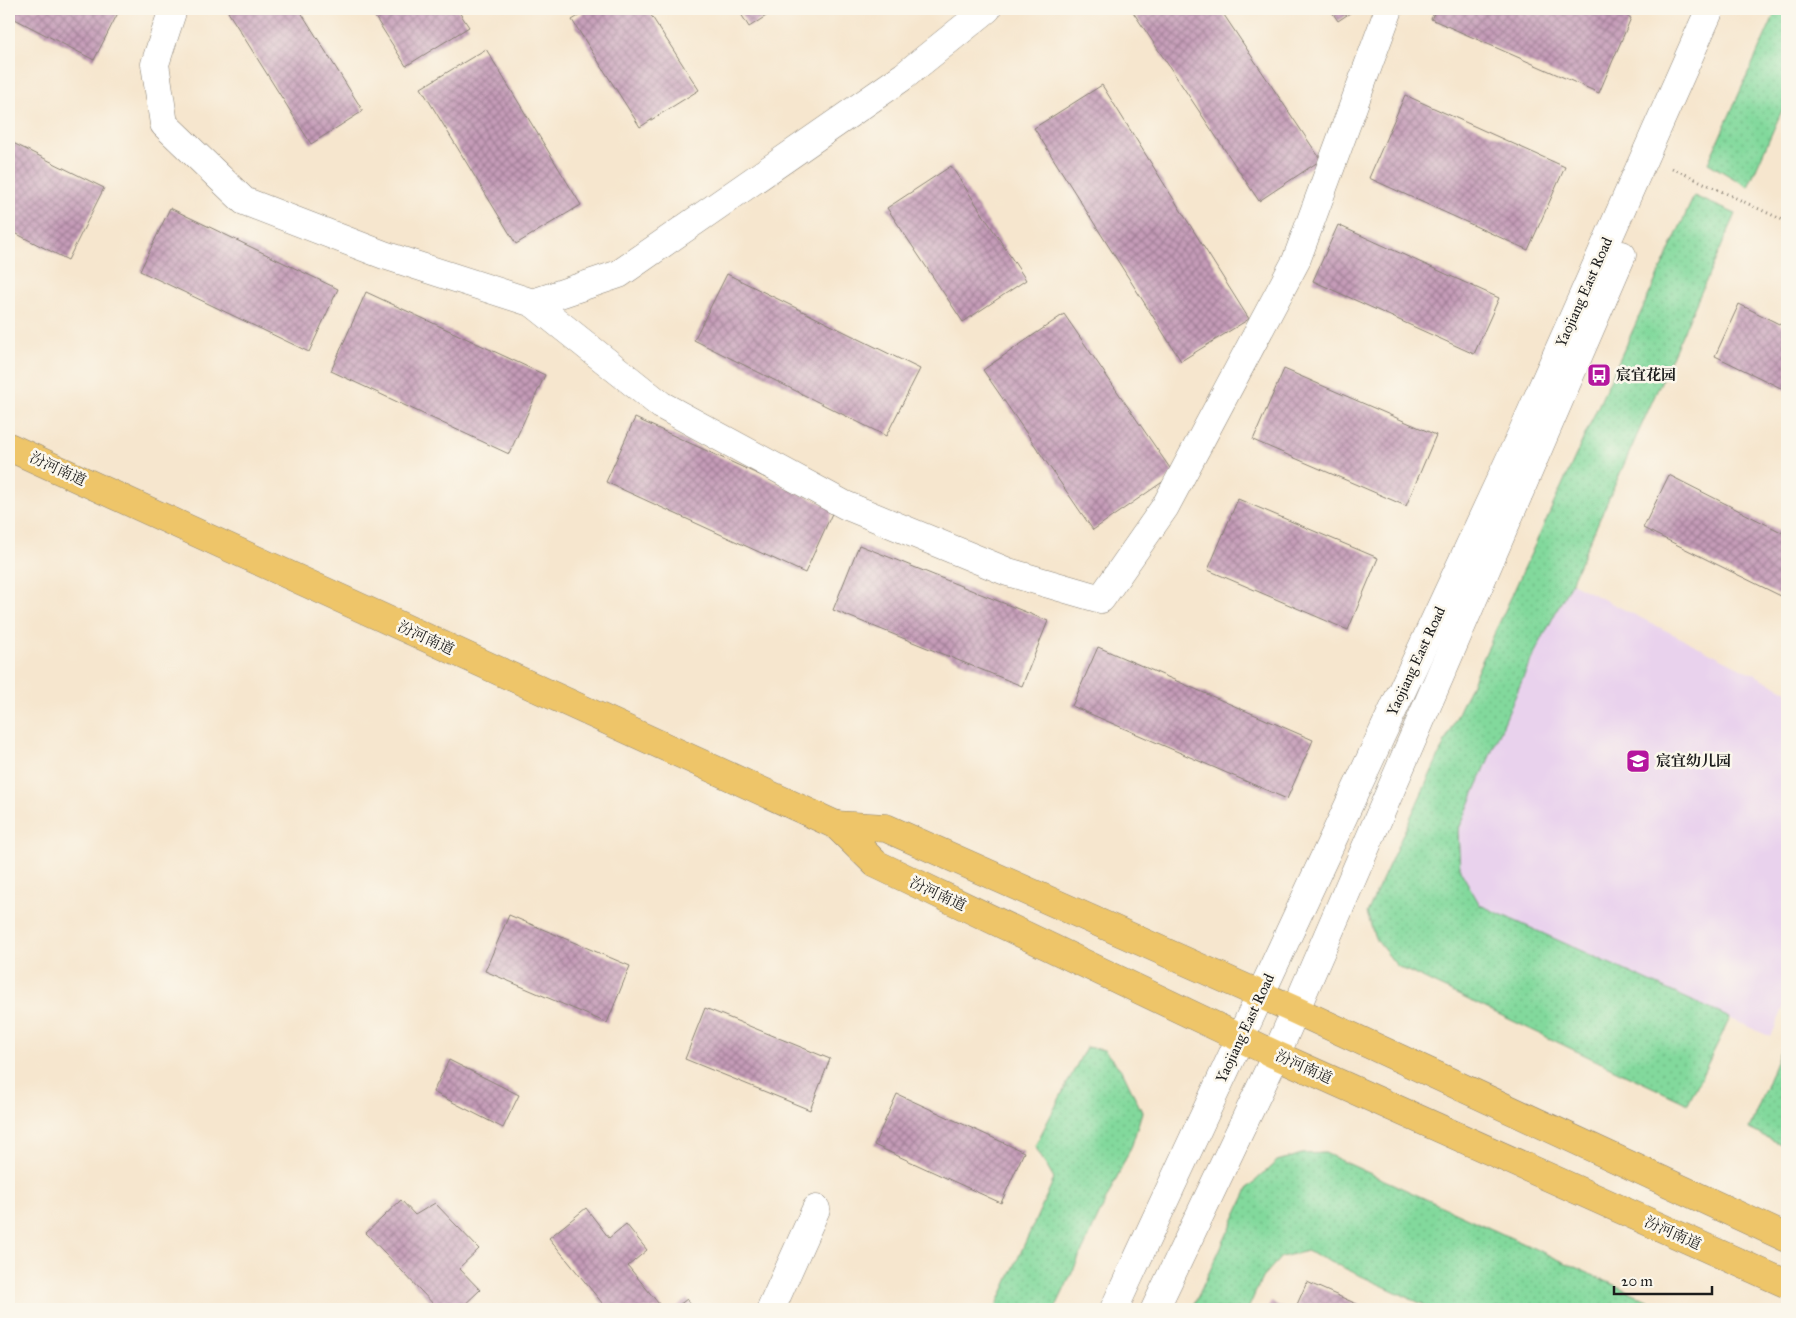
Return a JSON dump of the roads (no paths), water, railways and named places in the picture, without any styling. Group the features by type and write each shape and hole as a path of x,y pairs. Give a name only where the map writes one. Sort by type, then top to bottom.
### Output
{"main road":[{"name":"汾河南道","path":"11,448 836,824 886,828 1294,1010 1787,1238"},
{"name":"汾河南道","path":"836,824 876,864 1276,1055 1787,1284"}],"street":[{"path":"173,9 155,64 164,124 244,201 384,255 533,303 661,404 846,505 1008,572 1101,599 1165,508 1296,262 1389,9"},
{"path":"533,303 620,274 904,76 987,9"},
{"name":"Yaojiang East Road","path":"1114,1309 1522,433 1710,9"},
{"name":"Yaojiang East Road","path":"1155,1309 1276,1055 1728,9"},
{"path":"771,1309 816,1209"}],"place":[{"name":"宸宜花园","path":"1599,375"},
{"name":"宸宜幼儿园","path":"1638,761"}]}
